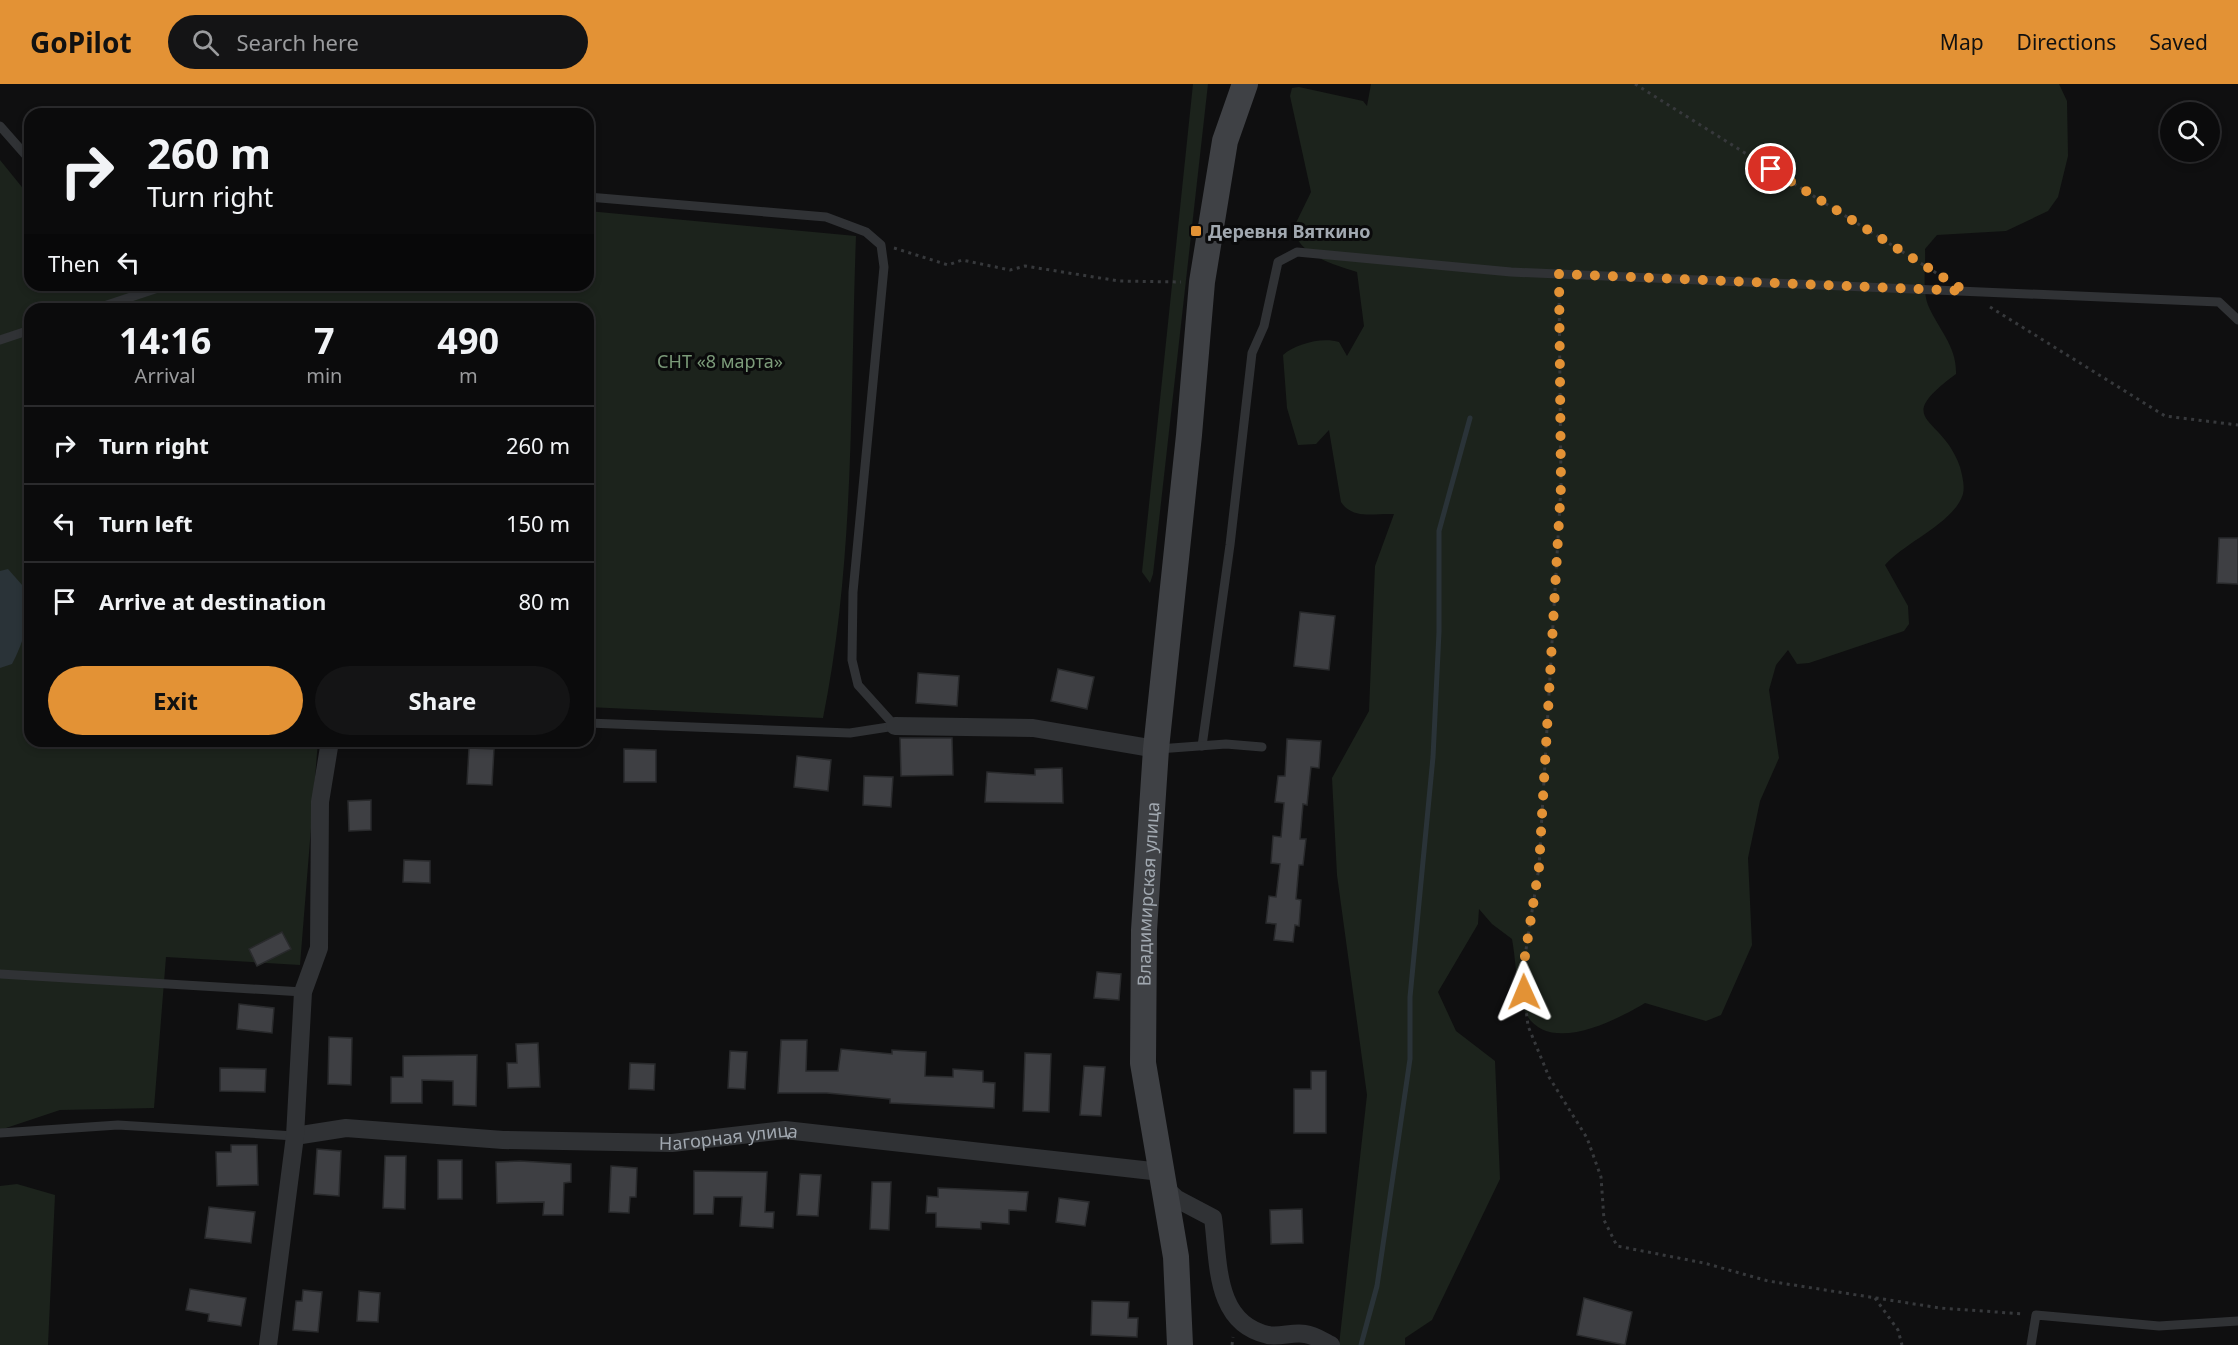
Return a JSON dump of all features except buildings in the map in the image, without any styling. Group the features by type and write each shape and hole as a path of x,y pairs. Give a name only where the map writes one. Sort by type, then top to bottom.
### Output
{"street":[{"name":"Владимирская улица","path":"1180,1345 1176,1257 1143,1063 1144,930 1156,749 1202,282 1225,141 1245,84"},
{"path":"895,726 1033,728 1156,749"},
{"path":"268,1345 295,1136 303,992 319,948 320,802 329,747"},
{"name":"Нагорная улица","path":"295,1136 346,1128 502,1140 672,1143 785,1130 1163,1180"},
{"path":"1163,1180 1177,1199 1213,1218 1223,1295 1234,1317 1246,1328 1270,1335 1306,1334 1331,1345"}],"lane":[{"path":"0,126 24,153"},
{"path":"594,198 826,217 866,232 880,245 884,267 853,592 852,660 858,686 895,726"},
{"path":"1202,746 1230,545 1252,353 1264,326 1278,262 1297,252 1559,274 2219,302 2238,320"},
{"path":"113,303 150,291"},
{"path":"0,340 24,332"},
{"path":"594,723 850,733 895,726"},
{"path":"1156,749 1226,744 1262,747"},
{"path":"0,974 303,992"},
{"path":"0,1133 118,1125 295,1136"},
{"path":"2031,1345 2036,1315 2159,1326 2238,1321"}],"path":[{"path":"1635,84 2165,416 2238,425"},
{"path":"880,245 908,250 948,265 962,260 1010,270 1025,266 1119,281 1202,282"},
{"path":"1559,274 1561,486 1539,867 1522,975 1528,1026 1549,1077 1587,1138 1601,1177 1604,1220 1617,1246 1704,1263 1768,1281 1940,1308 2036,1315"},
{"path":"1875,1298 1898,1330 1902,1345"}],"green space":[{"path":"1193,84 1208,84 1153,574 1150,583 1142,572"},
{"path":"1371,84 2059,84 2067,101 2068,156 2058,197 2048,211 2006,231 1937,235 1925,249 1926,299 1950,346 1956,374 1936,390 1926,402 1924,411 1926,419 1952,450 1960,467 1963,494 1950,514 1885,565 1908,606 1909,624 1904,631 1809,663 1797,664 1788,650 1776,665 1769,690 1779,758 1760,801 1748,858 1752,945 1721,1015 1706,1021 1645,1003 1598,1026 1562,1033 1546,1031 1532,1022 1523,1007 1512,939 1492,924 1479,909 1478,924 1438,992 1456,1031 1495,1061 1500,1179 1432,1320 1405,1338 1405,1345 1339,1345 1367,1095 1337,875 1332,778 1369,711 1375,566 1394,514 1358,513 1346,508 1341,502 1329,430 1316,444 1298,445 1287,408 1283,355 1302,345 1324,340 1339,342 1347,356 1364,326 1357,272 1310,253 1297,239 1293,229 1311,192 1290,96 1292,88 1299,87 1363,101 1367,106"},
{"name":"СНТ «8 марта»","path":"0,160 24,190 24,291 594,291 594,212 856,236 846,538 841,599 823,718 594,707 594,303 24,303 24,747 318,747 300,965 166,957 154,1108 60,1110 0,1130"},
{"path":"17,1184 55,1195 48,1345 0,1345 0,1186"}],"shaded area":[{"path":"8,569 24,587 24,636 12,664 0,668 0,571"}],"waterway":[{"path":"1361,1345 1377,1286 1410,1059 1410,997 1433,757 1439,632 1439,531 1470,418"}],"place":[{"name":"Деревня Вяткино","path":"1196,231"}],"route":[{"path":"1524,992 1522,975 1539,867 1561,486 1559,274 1965,291 1771,169"}]}
